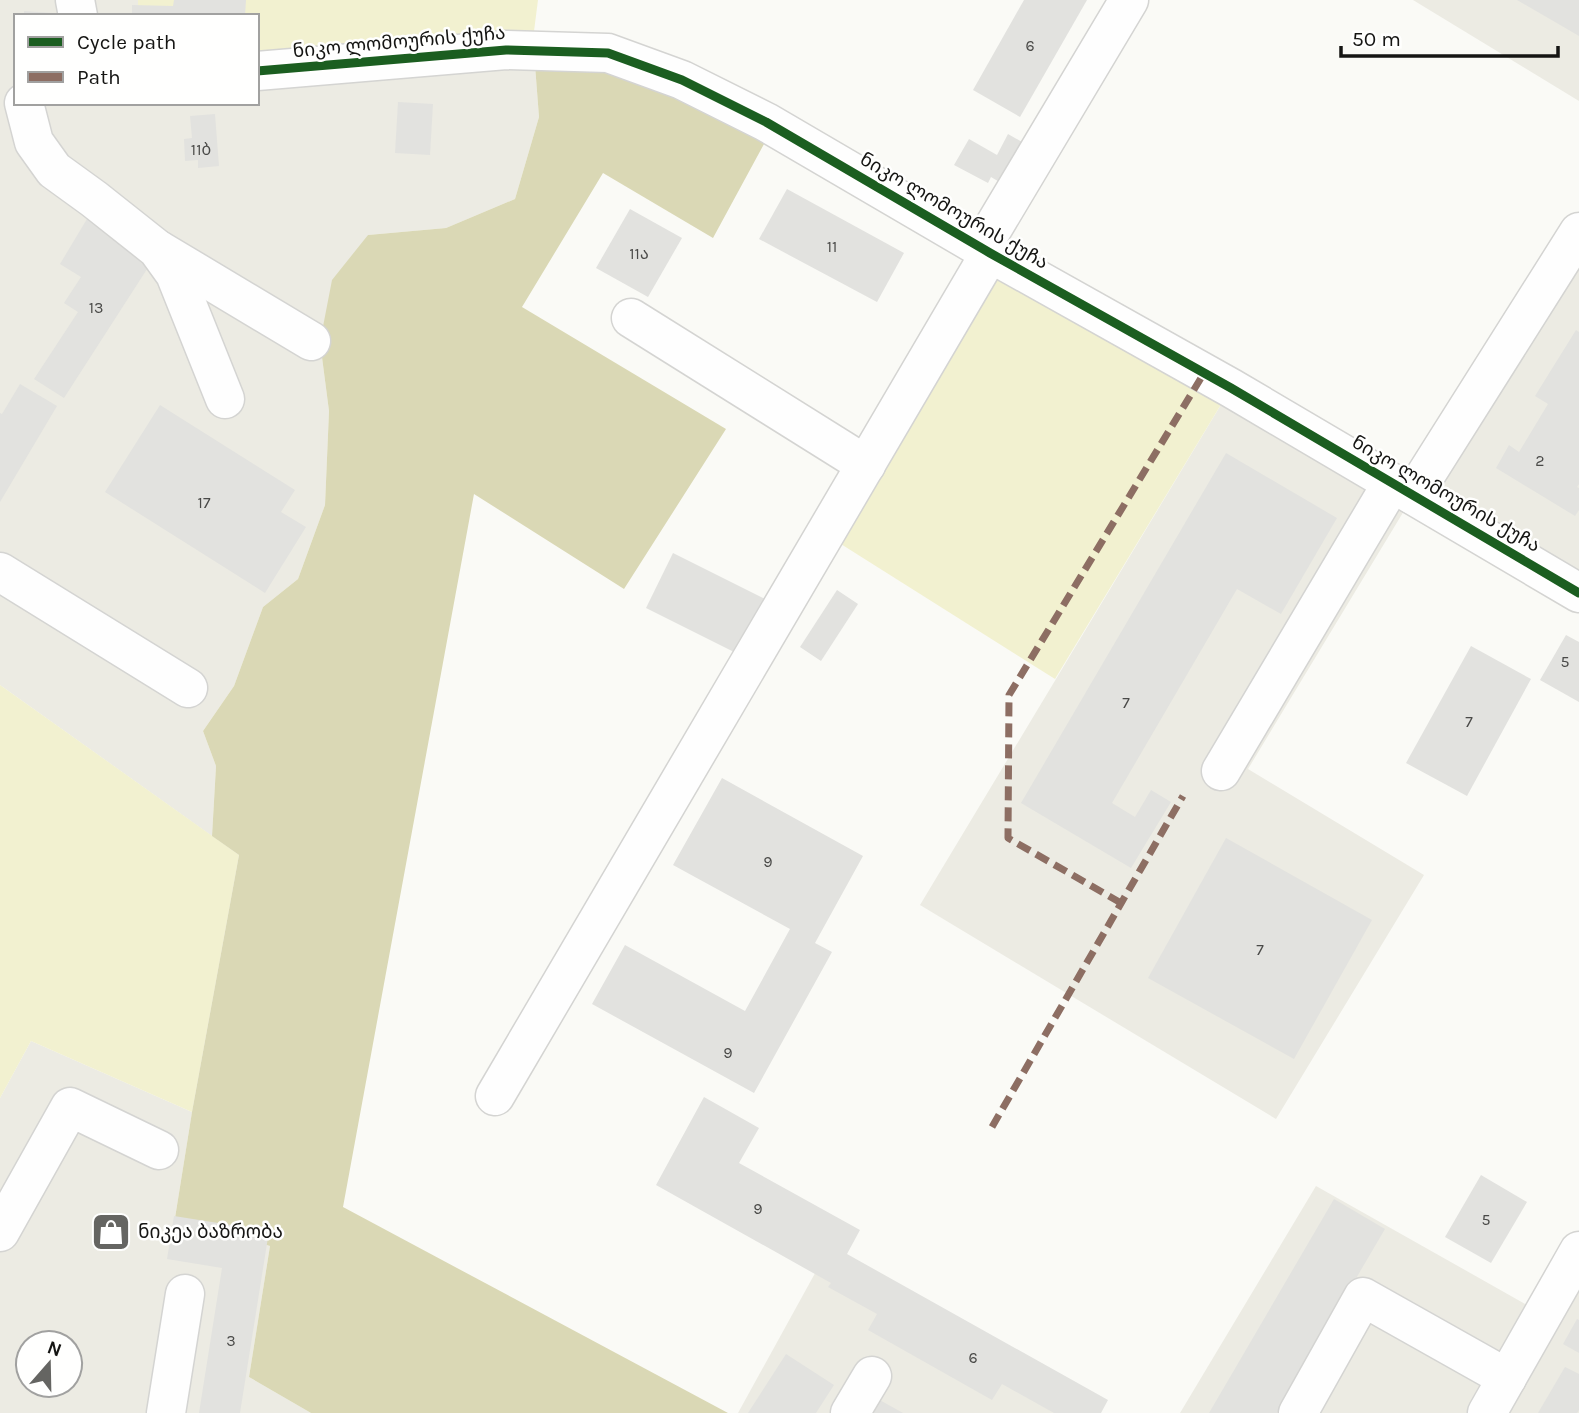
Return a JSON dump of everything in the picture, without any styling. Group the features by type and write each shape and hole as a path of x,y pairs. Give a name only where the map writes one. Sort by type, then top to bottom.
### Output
{"street":[{"path":"495,1096 866,465 1129,0"},
{"name":"ნიკო ლომოურის ქუჩა","path":"259,71 506,50 607,53 682,80 766,122 985,251 1204,373 1579,593"},
{"path":"25,105 34,142 54,170 157,249 311,341"},
{"path":"1221,771 1403,489 1579,232"},
{"path":"157,249 175,274 225,399"},
{"path":"631,318 866,465"},
{"path":"0,572 188,688"},
{"path":"0,1232 70,1107 159,1150"},
{"path":"1487,1413 1579,1251"},
{"path":"166,1413 185,1294"},
{"path":"1298,1413 1363,1297 1507,1378"},
{"path":"850,1413 872,1376"}],"shaded area":[{"path":"0,0 138,0 138,14 14,14 14,105 259,105 259,55 533,39 539,117 515,199 446,228 368,235 320,342 329,411 325,505 298,579 263,607 234,686 203,731 216,766 212,836 0,685"},
{"path":"1413,0 1579,0 1579,101"},
{"path":"533,39 776,122 713,238 603,173 522,307 726,429 624,589 474,494 343,1207 728,1413 311,1413 249,1377 270,1246 175,1218 239,855 212,836 216,766 203,731 234,686 263,607 298,579 325,505 329,411 320,342 332,280 368,235 446,228 515,199 539,117"},
{"path":"1579,232 1579,593 1413,496 1248,769 1424,875 1276,1119 920,905 1231,388 1413,495"},
{"name":"ნიკეა ბაზრობა","path":"31,1041 192,1112 175,1218 270,1246 249,1377 311,1413 0,1413 0,1098"},
{"path":"1316,1186 1543,1314 1579,1251 1579,1413 1180,1413"},
{"path":"819,1266 1072,1413 738,1413"}],"green space":[{"path":"138,0 538,0 533,39 259,55 259,14 138,14"},
{"path":"993,249 1231,388 1055,679 825,534"},
{"path":"0,685 239,855 192,1112 31,1041 0,1098"}],"building":[{"path":"174,0 246,0 245,14 132,14 132,5 173,6"},
{"path":"1024,0 1087,0 1020,117 973,90"},
{"path":"1517,0 1579,0 1579,36"},
{"path":"24,11 66,14 24,14"},
{"path":"398,102 433,104 430,155 395,153"},
{"path":"215,114 219,166 198,168 198,160 185,161 184,139 192,138 190,116"},
{"path":"1008,134 1031,147 1008,187 991,177 988,183 954,165 969,139 997,155"},
{"path":"787,189 904,253 877,302 759,239"},
{"path":"630,209 682,238 648,297 596,268"},
{"path":"87,219 121,239 149,266 64,398 34,379 78,312 64,303 81,277 60,264"},
{"path":"1576,330 1579,332 1579,510 1575,516 1496,468 1509,445 1519,452 1548,404 1535,396"},
{"path":"20,384 57,406 0,502 0,413 2,414"},
{"path":"160,405 295,490 281,512 306,527 265,593 105,492"},
{"path":"1226,453 1337,518 1281,614 1237,589 1112,803 1135,817 1151,790 1171,802 1131,868 1021,803"},
{"path":"673,553 767,600 740,655 646,608"},
{"path":"837,590 858,604 821,661 800,647"},
{"path":"1566,635 1579,642 1579,702 1540,680"},
{"path":"1471,646 1531,679 1467,796 1406,763"},
{"path":"722,778 863,856 815,943 832,952 754,1093 592,1004 625,945 745,1011 790,929 673,865"},
{"path":"1226,838 1372,920 1294,1059 1148,978"},
{"path":"704,1097 759,1128 739,1163 860,1230 847,1254 1108,1400 1101,1413 1054,1413 1002,1384 992,1400 868,1330 877,1314 828,1287 831,1283 656,1185"},
{"path":"1481,1175 1527,1202 1491,1263 1445,1237"},
{"path":"1334,1199 1385,1229 1277,1413 1209,1413"},
{"path":"174,1216 269,1231 240,1413 199,1413 222,1268 167,1259"},
{"path":"1577,1319 1579,1320 1579,1353 1563,1344"},
{"path":"786,1354 834,1385 816,1413 748,1413"},
{"path":"1565,1367 1579,1374 1579,1410 1577,1413 1538,1413"},
{"path":"876,1398 903,1413 868,1413"}],"marked path":[{"path":"1121,903 1008,838 1009,695 1204,373"},
{"path":"992,1127 1183,796"}],"cycle path":[{"path":"259,71 506,50 608,53 682,80 766,122 990,253 1231,388 1579,593"}],"place":[{"name":"ნიკეა ბაზრობა","path":"111,1232"}]}
